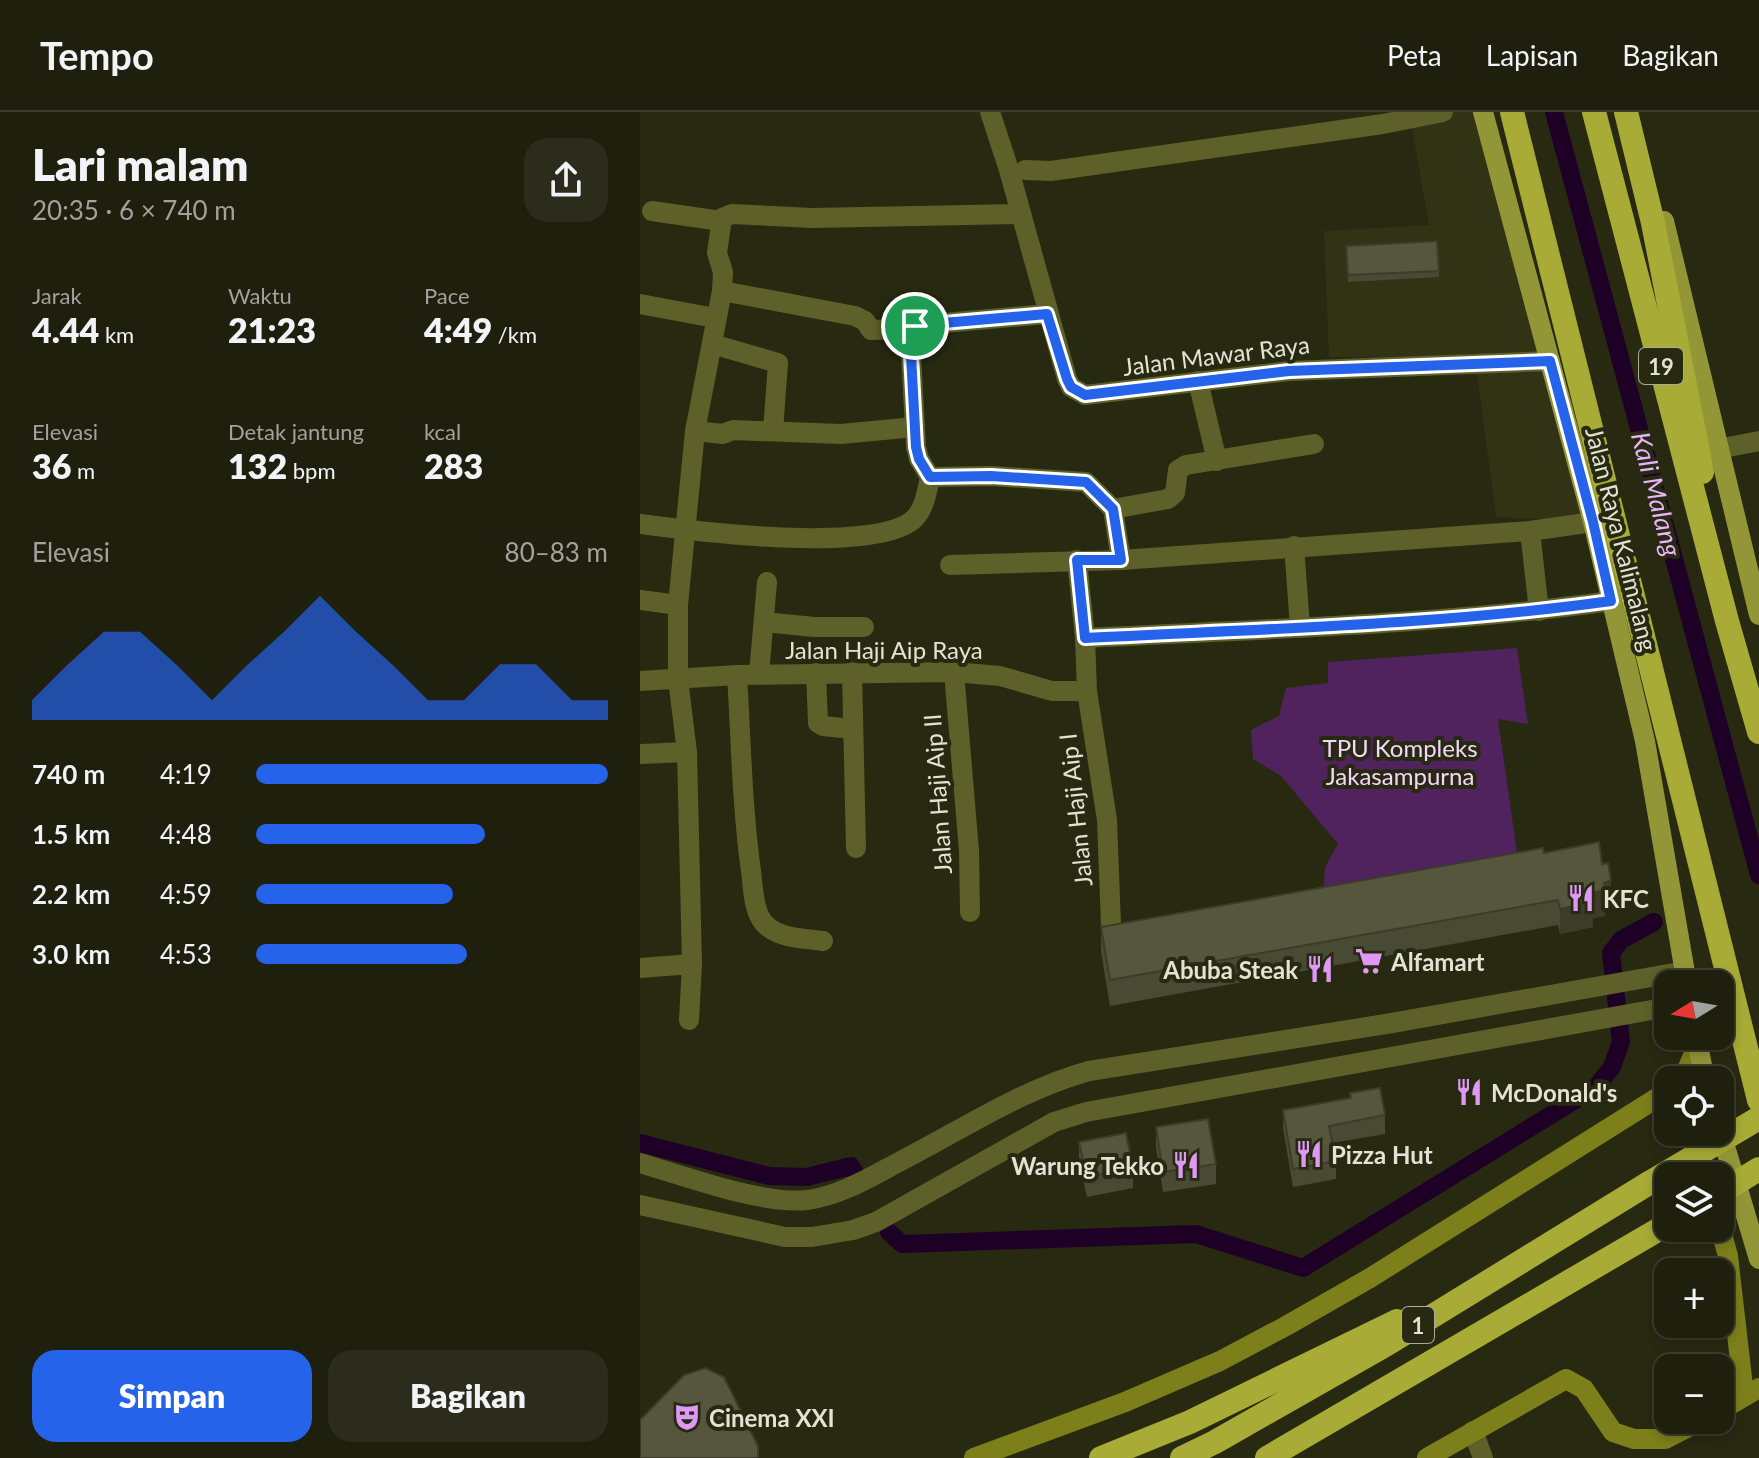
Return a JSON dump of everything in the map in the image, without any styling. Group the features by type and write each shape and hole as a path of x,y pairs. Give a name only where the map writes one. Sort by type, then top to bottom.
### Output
{"highway":[{"path":"1512,112 1759,1100"},
{"name":"19","path":"1594,112 1759,732"},
{"path":"1626,112 1653,223 1696,434 1727,621"},
{"name":"1","path":"1182,1458 1387,1344 1759,1118"},
{"path":"1734,1184 1759,1169"},
{"name":"1","path":"1267,1458 1654,1232"},
{"path":"1101,1458 1190,1422 1521,1261"}],"main road":[{"name":"Jalan Raya Kalimalang","path":"1483,112 1593,522 1645,741 1685,970"},
{"path":"1638,112 1759,615"},
{"path":"1725,1146 1759,1259"}],"street":[{"name":"Jalan Mawar Raya","path":"990,112 1067,379 1071,387 1085,395 1289,371 1550,361"},
{"path":"1025,170 1051,171 1383,124 1443,112"},
{"path":"652,211 721,221"},
{"path":"689,1020 692,964 687,752 678,679 678,605 695,431 722,291 723,272 717,253 721,221 732,214 812,218 1021,214"},
{"path":"722,291 855,316 865,321 871,330 912,329 920,325 1047,314"},
{"path":"640,304 715,318"},
{"path":"640,524 684,530 831,538 873,536 916,517 925,501 930,477 919,459 915,427 912,329"},
{"path":"712,344 778,363 773,431"},
{"path":"1198,381 1217,461"},
{"path":"695,431 723,434 730,430 841,434 915,427"},
{"path":"1718,449 1759,441"},
{"path":"1113,509 1168,499 1175,493 1181,467 1314,444"},
{"path":"930,477 991,476 1086,482 1113,509 1121,560"},
{"path":"950,565 1121,560 1530,531 1593,522"},
{"path":"1530,531 1539,611"},
{"path":"1294,546 1300,627"},
{"name":"Jalan Haji Aip I","path":"1077,560 1087,691 1107,820 1111,925"},
{"path":"759,674 767,582"},
{"path":"640,600 678,605"},
{"path":"1085,638 1539,611 1611,601"},
{"path":"764,622 814,627 864,627"},
{"path":"852,672 856,848"},
{"name":"Jalan Haji Aip Raya","path":"640,681 759,674 954,672 1000,676 1052,691 1087,691"},
{"name":"Jalan Haji Aip II","path":"954,672 969,851 970,912"},
{"path":"816,673 818,723 852,729"},
{"path":"737,675 755,904 761,919 770,929 786,936 823,941"},
{"path":"640,754 687,752"},
{"path":"640,968 692,964"},
{"path":"640,1163 756,1195 806,1200 852,1187 1026,1093 1074,1075 1636,979 1654,979"},
{"path":"640,1205 785,1237 812,1237 853,1230 876,1222 1054,1122 1086,1112 1654,1008"},
{"path":"974,1458 1125,1402 1220,1361 1356,1286 1654,1100"},
{"path":"1724,1242 1752,1392 1734,1403"},
{"path":"1427,1458 1566,1379 1584,1389 1613,1432 1634,1439 1665,1439 1675,1434"},
{"path":"1473,1431 1483,1458"}],"shaded area":[{"path":"1409,112 1483,112 1593,522 1496,517 1475,358 1329,357 1324,231 1429,225"}],"green space":[{"name":"TPU Kompleks Jakasampurna","path":"1517,648 1528,724 1498,719 1518,860 1324,886 1325,867 1338,844 1281,776 1253,759 1251,730 1279,716 1286,688 1328,683 1328,662"}],"building":[{"path":"1437,241 1439,271 1348,275 1346,246"},
{"path":"1599,842 1602,864 1608,863 1611,880 1604,883 1605,890 1591,893 1593,902 1560,909 1558,900 1110,980 1101,927 1543,848 1544,853"},
{"path":"1380,1088 1385,1115 1329,1126 1336,1161 1293,1169 1283,1110 1351,1098 1350,1093"},
{"path":"1208,1119 1216,1164 1163,1172 1156,1127"},
{"path":"1126,1133 1133,1168 1087,1177 1079,1142"},
{"path":"705,1368 724,1377 758,1446 758,1458 640,1458 640,1420 684,1375"}],"waterway":[{"name":"Kali Malang","path":"1554,112 1759,875"},
{"path":"889,1232 902,1244 1196,1234 1303,1268 1596,1087 1612,1067 1621,1042 1611,953 1621,940 1654,922"},
{"path":"640,1143 769,1176 807,1177 851,1166 856,1175"}],"place":[{"name":"KFC","path":"1581,898"},
{"name":"Alfamart","path":"1369,961"},
{"name":"Abuba Steak","path":"1320,969"},
{"name":"McDonald's","path":"1469,1092"},
{"name":"Pizza Hut","path":"1309,1154"},
{"name":"Warung Tekko","path":"1186,1165"},
{"name":"Cinema XXI","path":"687,1417"}],"route":[{"path":"1047,314 1071,387 1093,396 1289,371 1550,361 1611,601 1539,611 1085,638 1077,560 1121,560 1113,509 1090,484 1081,481 991,476 930,477 924,470 916,447 910,337 915,326 1047,314"}]}
